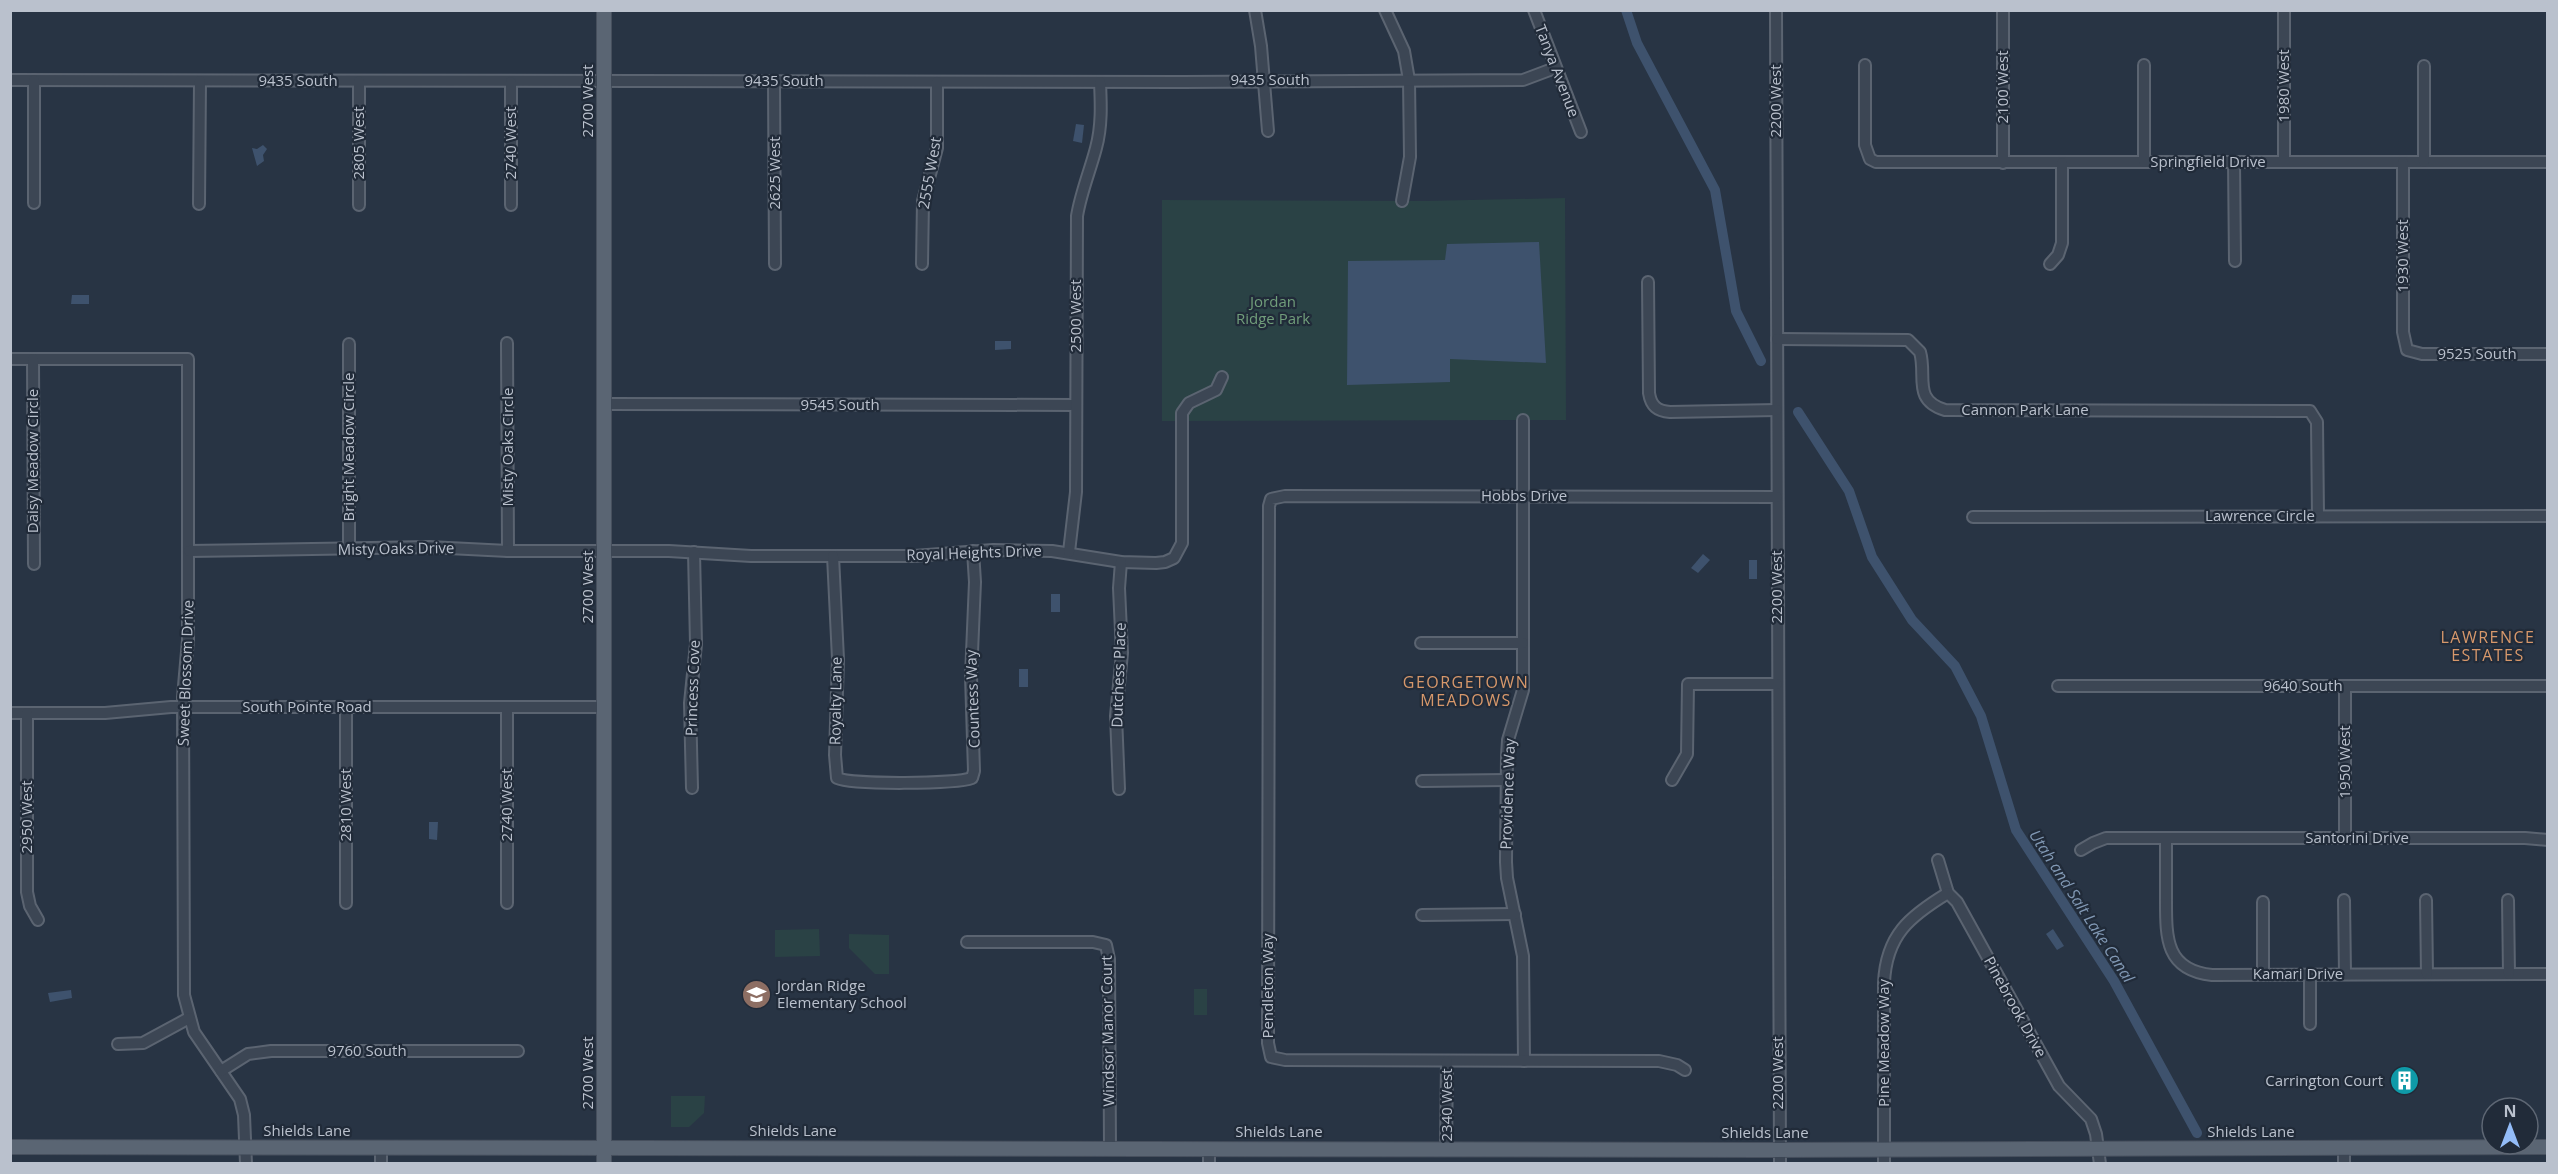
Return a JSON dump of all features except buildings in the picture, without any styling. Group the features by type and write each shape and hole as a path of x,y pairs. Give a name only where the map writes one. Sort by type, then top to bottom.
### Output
{"main road":[{"name":"2700 West","path":"604,10 604,1164"},
{"name":"Shields Lane","path":"10,1147 1446,1149 1779,1157 1883,1149 2547,1147"}],"street":[{"path":"1255,10 1268,131"},
{"path":"1385,10 1407,60 1409,80 1410,158 1402,201"},
{"name":"Tanya Avenue","path":"1534,10 1581,132"},
{"name":"2200 West","path":"1776,10 1779,1157"},
{"name":"2100 West","path":"2003,10 2004,163"},
{"name":"1980 West","path":"2284,10 2284,162"},
{"name":"Springfield Drive","path":"1865,65 1865,145 1870,159 1884,163 2547,162"},
{"path":"2144,65 2144,162"},
{"path":"2424,66 2424,162"},
{"name":"9435 South","path":"10,80 1101,82 1523,80 1556,68"},
{"path":"33,80 34,203"},
{"path":"200,81 200,204"},
{"name":"2805 West","path":"359,81 359,205"},
{"name":"2625 West","path":"774,81 775,264"},
{"name":"2740 West","path":"511,82 511,205"},
{"name":"2555 West","path":"922,264 923,201 937,148 938,82"},
{"name":"2500 West","path":"1069,552 1076,492 1077,216 1097,146 1101,115 1101,82"},
{"path":"2234,162 2235,261"},
{"name":"1930 West","path":"2403,162 2403,332 2407,350"},
{"path":"2050,264 2058,255 2062,243 2062,163"},
{"path":"1648,282 1649,393 1657,409 1670,412 1777,410"},
{"name":"Cannon Park Lane","path":"1777,339 1908,340 1918,348 1922,356 1924,393 1930,402 1945,410 2305,410 2314,413 2318,422 2318,516"},
{"name":"Misty Oaks Circle","path":"507,343 508,551"},
{"name":"Bright Meadow Circle","path":"349,344 349,550"},
{"name":"9525 South","path":"2407,350 2422,354 2547,354"},
{"name":"Sweet Blossom Drive","path":"10,359 188,359 189,551 188,640 183,674 183,982 189,1018 201,1044 240,1099 244,1115 246,1164"},
{"name":"Daisy Meadow Circle","path":"33,359 34,564"},
{"name":"Royal Heights Drive","path":"604,551 694,552 751,556 914,556 973,551 1069,552 1121,562 1166,562 1174,558 1180,550 1182,536 1182,413 1189,403 1216,390 1222,377"},
{"name":"9545 South","path":"604,404 1076,405"},
{"name":"Providence Way","path":"1523,420 1523,690 1508,740 1506,780 1507,878 1523,956 1524,1061"},
{"name":"Hobbs Drive","path":"1271,499 1285,496 1777,497"},
{"name":"Pendleton Way","path":"1271,499 1268,514 1269,1050 1271,1057 1285,1060 1659,1061 1677,1065 1685,1070"},
{"name":"Lawrence Circle","path":"1973,517 2547,516"},
{"name":"Misty Oaks Drive","path":"189,551 429,547 508,551 604,551"},
{"name":"Countess Way","path":"904,781 959,781 972,778 974,763 971,676 975,582 973,551"},
{"name":"Princess Cove","path":"692,788 690,703 696,644 694,552"},
{"name":"Royalty Lane","path":"833,556 838,659 835,755 837,778 855,781 904,781"},
{"name":"Dutchess Place","path":"1119,789 1116,700 1122,653 1119,588 1121,562"},
{"path":"1421,643 1523,643"},
{"path":"1672,780 1688,754 1688,684 1777,684"},
{"name":"9640 South","path":"2058,686 2547,686"},
{"name":"1950 West","path":"2345,686 2345,838"},
{"name":"South Pointe Road","path":"10,712 105,712 183,707 604,707"},
{"name":"2810 West","path":"346,707 346,903"},
{"name":"2740 West","path":"507,707 507,903"},
{"name":"2950 West","path":"27,712 27,892 30,906 38,920"},
{"path":"1422,781 1506,780"},
{"name":"Santorini Drive","path":"2081,850 2106,838 2525,837 2547,840"},
{"name":"Kamari Drive","path":"2166,838 2167,939 2175,957 2188,968 2204,974 2547,974"},
{"name":"Pinebrook Drive","path":"1938,860 1948,893 1957,902 2059,1086 2095,1126 2100,1164"},
{"name":"Pine Meadow Way","path":"1884,1164 1886,962 1893,942 1905,924 1920,910 1948,893"},
{"path":"2344,900 2345,974"},
{"path":"2426,900 2427,974"},
{"path":"2508,900 2509,974"},
{"path":"2263,902 2263,974"},
{"path":"1422,915 1515,914"},
{"name":"Windsor Manor Court","path":"967,942 1092,942 1106,945 1109,959 1110,1149"},
{"path":"2310,974 2310,1024"},
{"path":"118,1044 142,1043 189,1018"},
{"name":"9760 South","path":"221,1071 248,1054 271,1051 518,1051"},
{"name":"2340 West","path":"1446,1149 1447,1061"},
{"path":"381,1147 381,1164"},
{"path":"2344,1148 2344,1164"},
{"path":"1209,1149 1209,1164"}],"green space":[{"name":"Jordan Ridge Park","path":"1565,198 1566,420 1162,421 1162,200 1425,201"},
{"path":"819,929 820,956 775,957 775,930"},
{"path":"849,934 889,935 889,974 875,974 849,948"},
{"path":"1194,989 1207,989 1207,1015 1194,1015"},
{"path":"671,1096 705,1096 704,1113 689,1127 671,1127"}],"water":[{"path":"1076,124 1084,125 1082,143 1073,141"},
{"path":"263,145 267,149 263,155 264,161 257,166 252,148 257,149"},
{"path":"1539,242 1546,363 1450,359 1450,382 1347,385 1348,261 1445,260 1447,244"},
{"path":"72,295 89,295 89,304 71,304"},
{"path":"995,341 1011,341 1011,349 995,350"},
{"path":"1703,554 1710,560 1698,573 1691,568"},
{"path":"1749,560 1757,560 1757,579 1749,579"},
{"path":"1051,594 1060,594 1060,612 1051,612"},
{"path":"1019,669 1028,669 1028,687 1019,687"},
{"path":"429,822 438,822 437,840 429,839"},
{"path":"2053,929 2064,946 2057,950 2046,934"},
{"path":"71,990 72,998 50,1002 48,993"}],"waterway":[{"name":"Utah and Salt Lake Canal","path":"1626,10 1637,43 1715,190 1736,311 1761,361"},
{"name":"Utah and Salt Lake Canal","path":"1798,412 1849,491 1872,557 1912,620 1955,666 1981,716 2016,830 2114,981 2197,1133"}],"place":[{"name":"Jordan Ridge Elementary School","path":"756,995"},
{"name":"Carrington Court","path":"2404,1081"}],"district":[{"name":"LAWRENCE ESTATES","path":"2488,646"},
{"name":"GEORGETOWN MEADOWS","path":"1466,691"}]}
